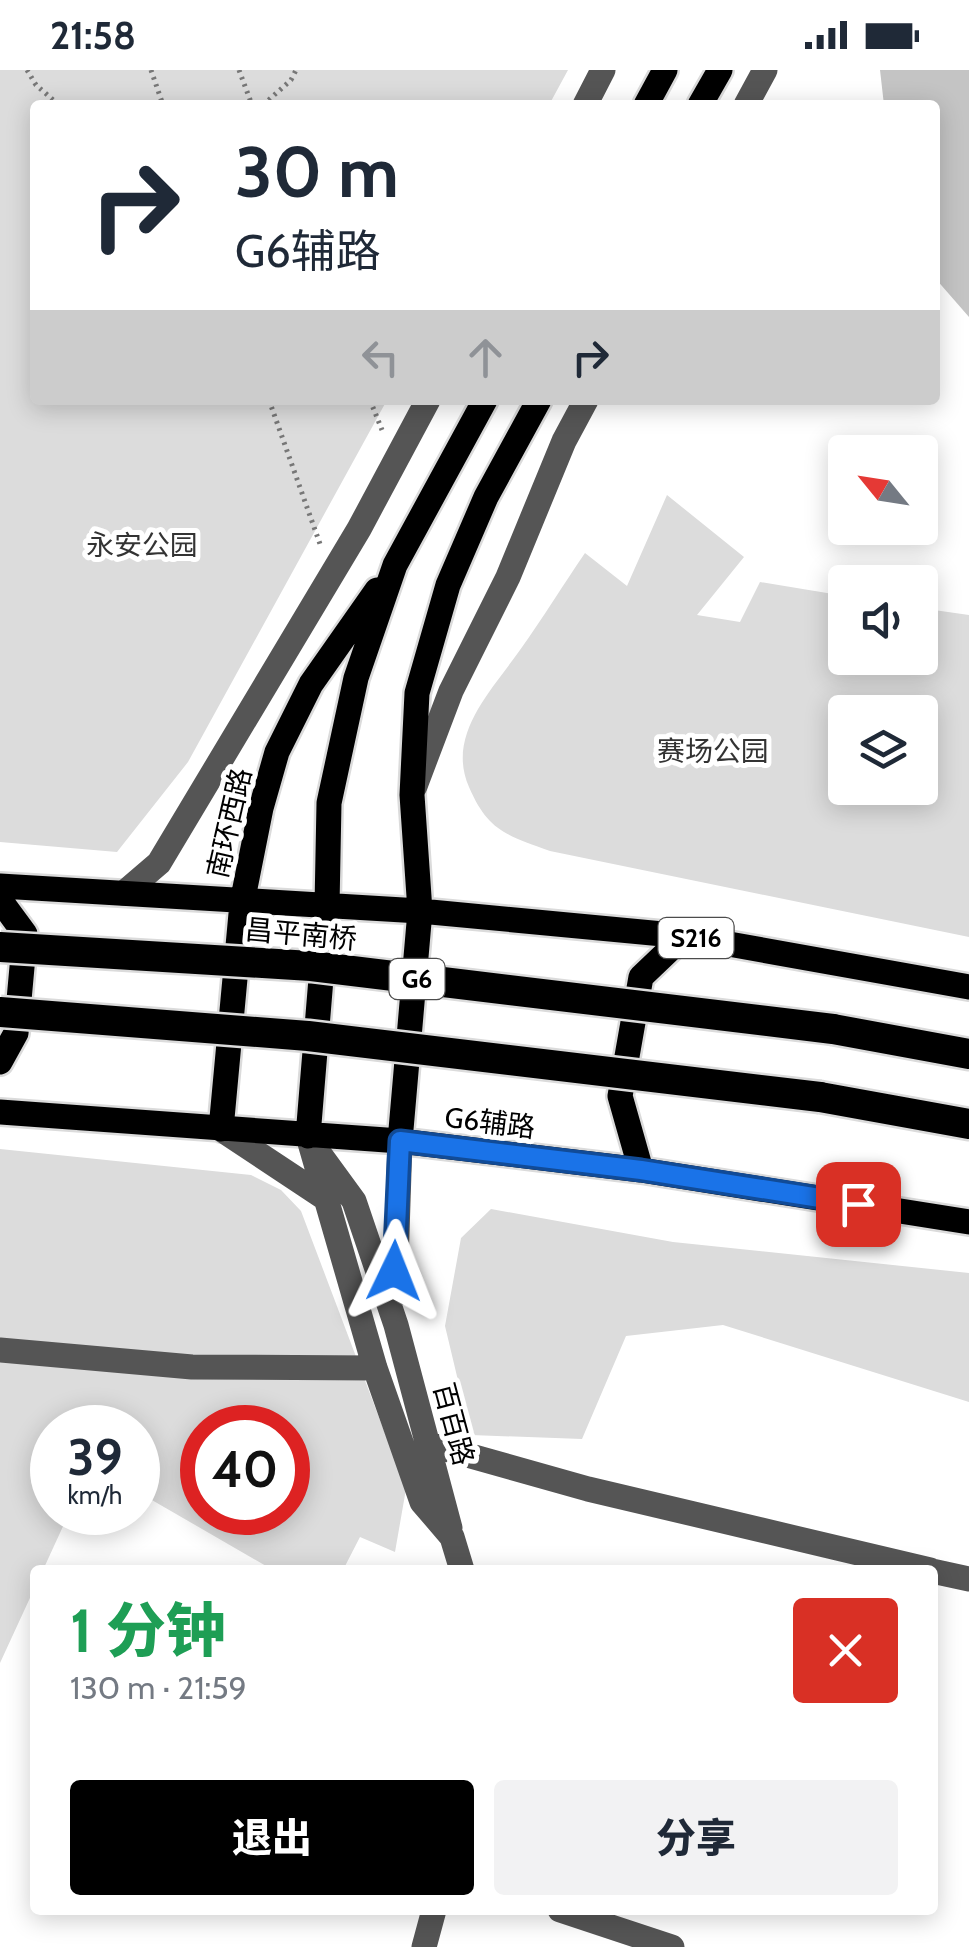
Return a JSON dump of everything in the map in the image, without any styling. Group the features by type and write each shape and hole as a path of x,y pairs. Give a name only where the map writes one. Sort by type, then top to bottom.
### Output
{"highway":[{"name":"昌平南桥","path":"0,947 311,966 833,1030 969,1054"},
{"path":"0,1012 308,1036 820,1098 969,1124"}],"main road":[{"path":"649,100 665,70"},
{"path":"703,100 720,70"},
{"name":"南环西路","path":"221,1128 242,903 277,752 311,684 395,565 482,405"},
{"path":"400,1141 420,912 412,796 417,693 448,585 486,498 536,405"},
{"name":"南环西路","path":"308,1136 327,906 329,803 356,678 395,565"},
{"name":"S216","path":"0,886 420,912 684,936 969,987"},
{"path":"0,900 25,934 16,1033 0,1062"},
{"path":"641,1170 620,1096 641,977 684,936"},
{"name":"G6辅路","path":"0,1112 400,1141 641,1170 969,1222"}],"street":[{"path":"588,100 603,70"},
{"path":"749,100 765,70"},
{"path":"124,893 159,862 359,529 425,405"},
{"path":"412,796 451,691 508,578 564,441 583,405"},
{"path":"221,1128 325,1198"},
{"path":"308,1136 375,1368 422,1502 452,1538"},
{"name":"百百路","path":"308,1136 354,1201 396,1326 460,1565"},
{"name":"百百路","path":"396,1326 394,1271 400,1141"},
{"path":"0,1350 192,1368 375,1368"},
{"path":"428,1444 588,1489 910,1565"},
{"path":"938,1572 969,1579"},
{"path":"424,1947 433,1915"},
{"path":"575,1915 672,1947"}],"path":[{"path":"26,70 54,100"},
{"path":"151,70 161,100"},
{"path":"238,70 250,100"},
{"path":"269,100 291,80 296,70"},
{"path":"271,405 322,547"},
{"path":"372,405 384,434"}],"green space":[{"name":"永安公园","path":"0,70 568,70 552,100 30,100 30,405 384,405 188,762 117,852 0,842"},
{"name":"赛场公园","path":"667,495 744,557 697,615 740,622 760,582 828,593 828,675 938,675 938,611 969,615 969,937 550,851 510,835 491,822 476,802 463,768 468,731 485,697 585,553 627,586"},
{"path":"0,1149 251,1175 281,1190 301,1211 406,1489 395,1552 360,1537 346,1565 264,1565 212,1535 310,1535 310,1405 180,1405 180,1516 160,1505 160,1405 30,1405 30,1535 59,1535 45,1565 30,1565 30,1598 0,1663"},
{"path":"491,1209 673,1242 969,1273 969,1402 723,1325 626,1336 582,1439 471,1435 445,1326 461,1238"}],"building":[{"path":"880,70 969,70 969,317 940,284 940,100 883,100"}],"route":[{"path":"394,1271 400,1141 641,1170 858,1204"}]}
